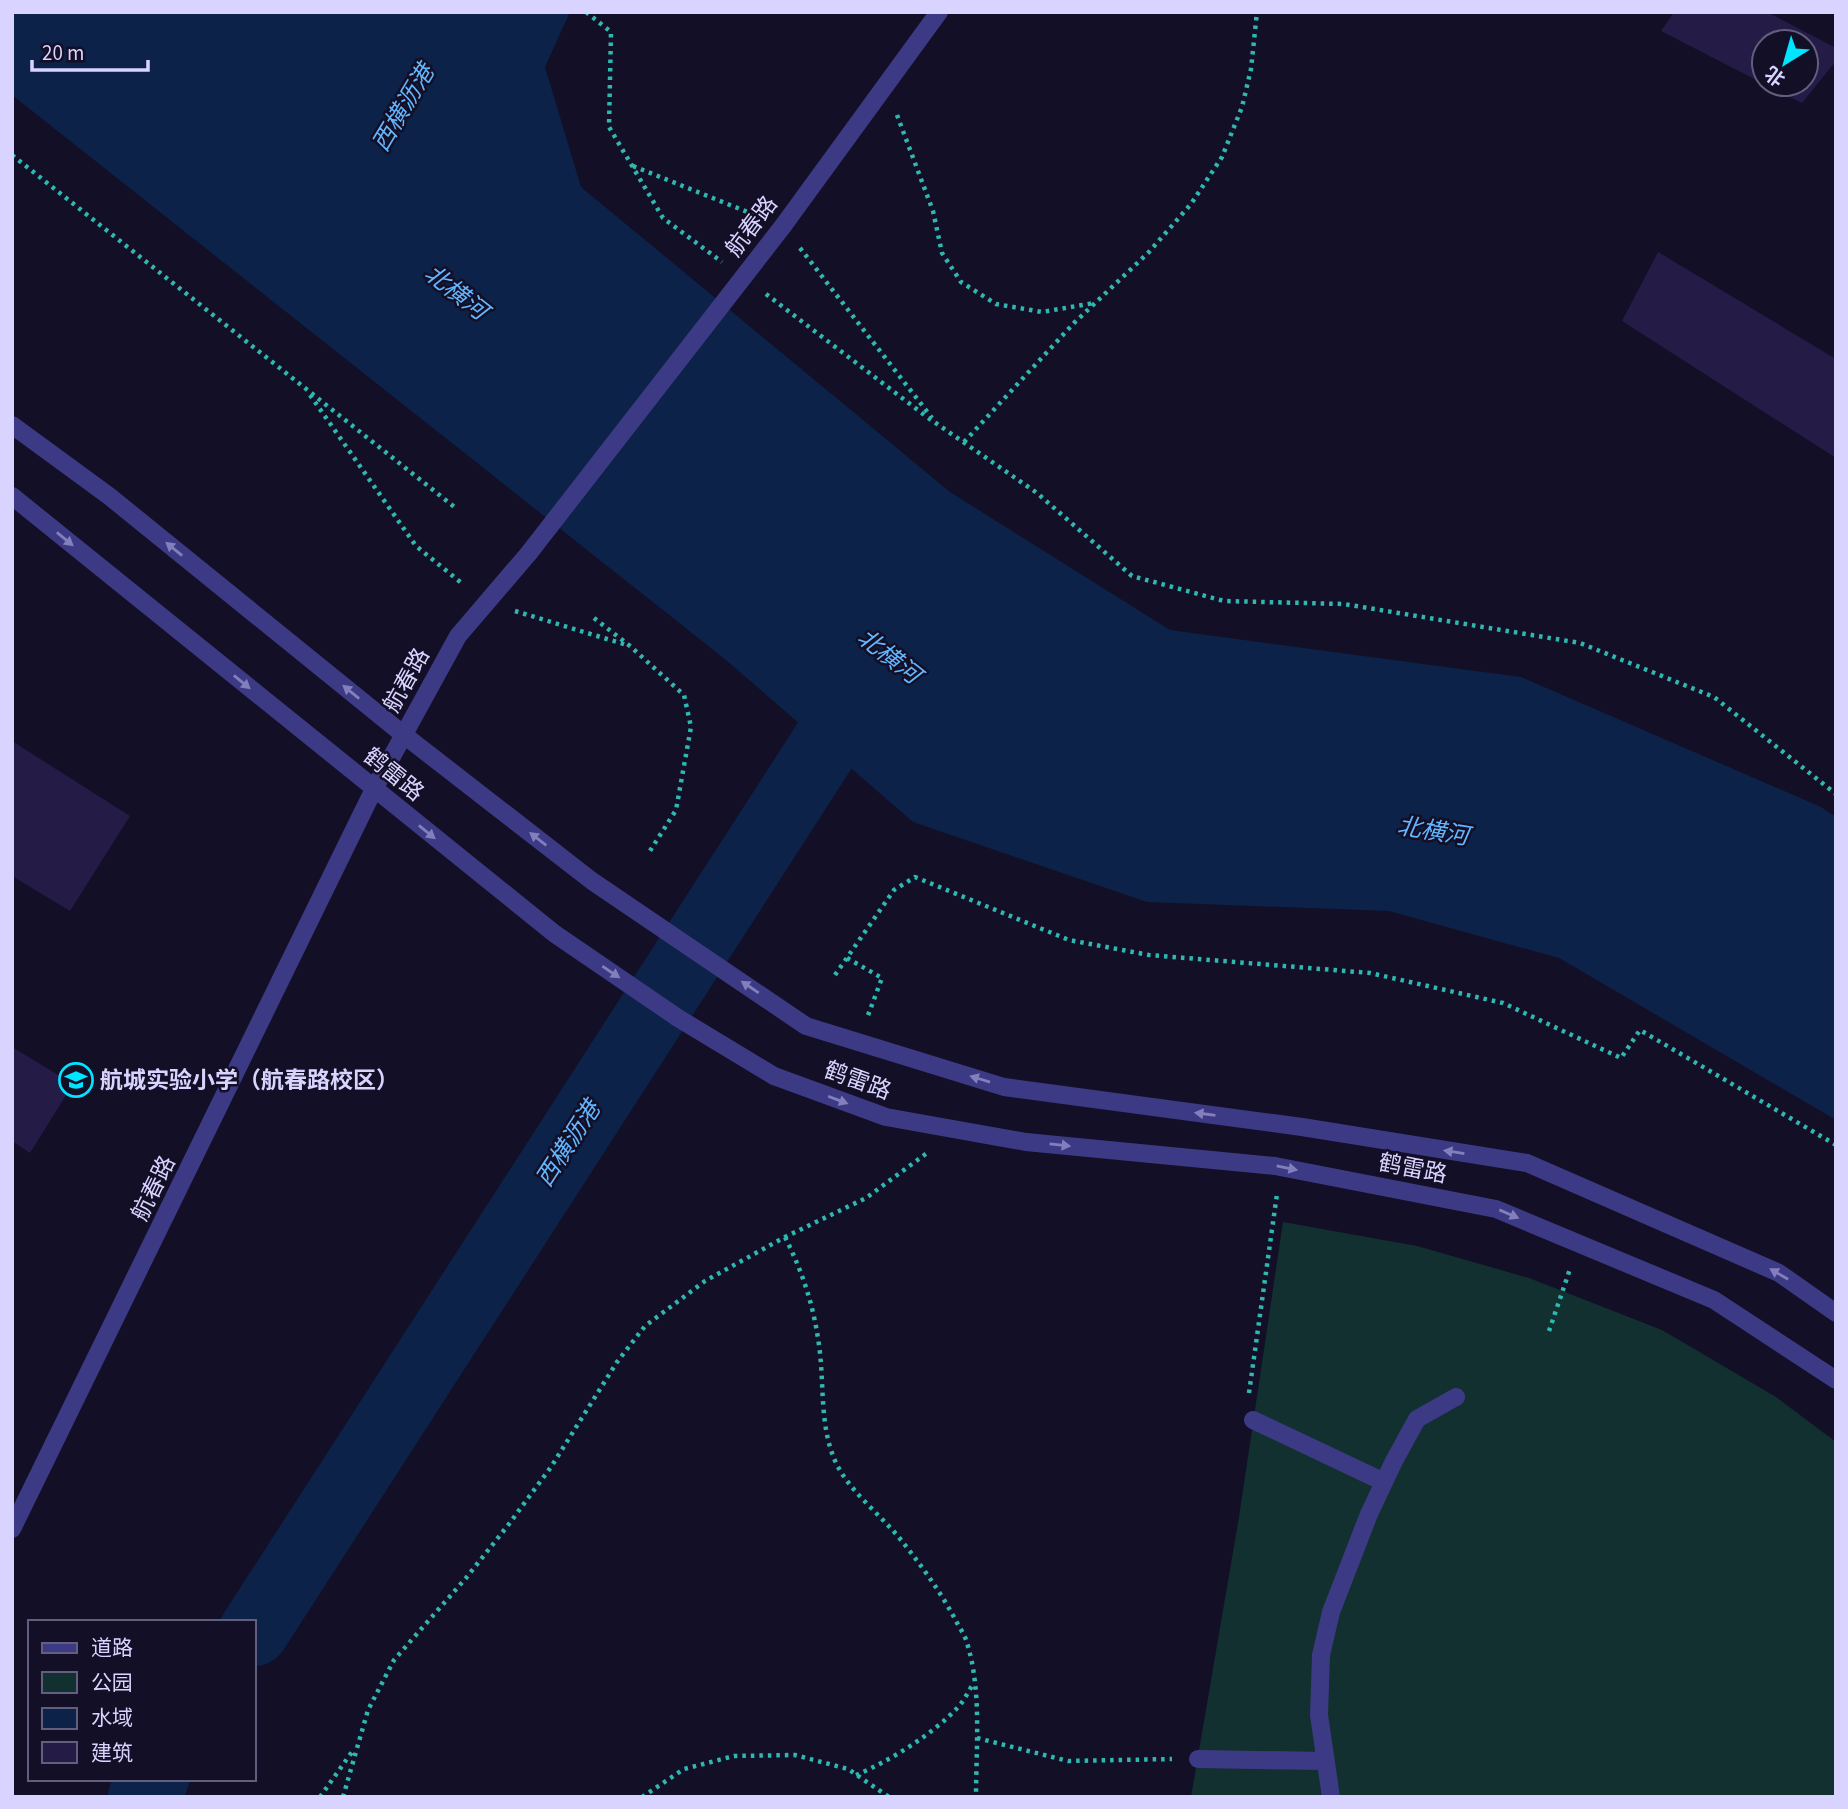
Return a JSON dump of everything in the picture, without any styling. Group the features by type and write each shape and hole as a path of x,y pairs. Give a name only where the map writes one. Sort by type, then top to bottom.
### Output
{"street":[{"name":"航春路","path":"12,1529 374,789 458,636 529,553 783,226 939,12"},
{"name":"鹤雷路","path":"12,425 109,496 404,735 592,881 806,1026 1004,1087 1302,1127 1527,1163 1779,1273 1836,1313"},
{"name":"鹤雷路","path":"12,496 555,934 678,1018 774,1076 886,1118 1026,1142 1281,1167 1496,1209 1714,1300 1836,1380"},
{"path":"1331,1797 1319,1715 1321,1655 1331,1612 1364,1525 1417,1419 1456,1397"},
{"path":"1253,1420 1384,1482"},
{"path":"1198,1759 1325,1761"}],"path":[{"path":"586,12 611,32 609,127 663,218 728,266"},
{"path":"964,442 993,408 1157,243 1191,204 1222,157 1242,107 1251,69 1257,12"},
{"path":"886,85 933,211 942,253 961,282 996,304 1042,312 1095,303"},
{"path":"12,155 457,509"},
{"path":"632,166 783,226 934,422"},
{"path":"761,290 934,422 1037,493 1132,576 1224,601 1344,604 1580,643 1714,697 1836,794"},
{"path":"305,388 416,546 487,603 630,646"},
{"path":"594,618 630,646 684,695 691,727 676,810 648,854"},
{"path":"835,975 894,890 915,877 1069,940 1149,955 1370,973 1503,1003 1622,1058 1640,1030 1836,1144"},
{"path":"847,958 882,978 858,1041"},
{"path":"343,1797 368,1710 394,1660 466,1578 551,1468 617,1362 645,1326 705,1281 785,1237 866,1198 959,1130"},
{"path":"1253,1420 1247,1407 1281,1167"},
{"path":"785,1237 801,1270 814,1316 820,1356 821,1399 828,1437 837,1464 857,1492 917,1560 943,1597 967,1642 974,1684 976,1797"},
{"path":"1549,1331 1579,1244"},
{"path":"856,1774 872,1769 931,1730 958,1708 974,1684"},
{"path":"977,1737 1068,1760 1198,1759"},
{"path":"320,1797 357,1746"},
{"path":"642,1797 684,1769 734,1756 794,1755 848,1769 890,1797"}],"green space":[{"path":"1283,1222 1417,1246 1529,1278 1662,1330 1776,1397 1836,1442 1836,1797 1191,1797 1239,1517"}],"water":[{"name":"北横河","path":"12,12 570,12 545,67 581,187 950,492 1170,630 1521,677 1821,807 1836,817 1836,1120 1559,958 1389,911 1147,902 913,822 726,660 12,95"}],"building":[{"path":"1674,12 1767,12 1798,28 1750,28 1750,77 1661,31"},
{"path":"1820,40 1836,48 1836,61 1820,81"},
{"path":"1792,98 1806,98 1802,103"},
{"path":"1658,252 1836,359 1836,458 1622,321"},
{"path":"12,741 130,816 70,911 12,876"},
{"path":"12,1047 73,1084 30,1153 12,1141"}],"waterway":[{"name":"西横沥港","path":"256,1628 878,663"},
{"name":"西横沥港","path":"143,1797 153,1781"}],"place":[{"name":"航城实验小学（航春路校区）","path":"76,1080"}]}
